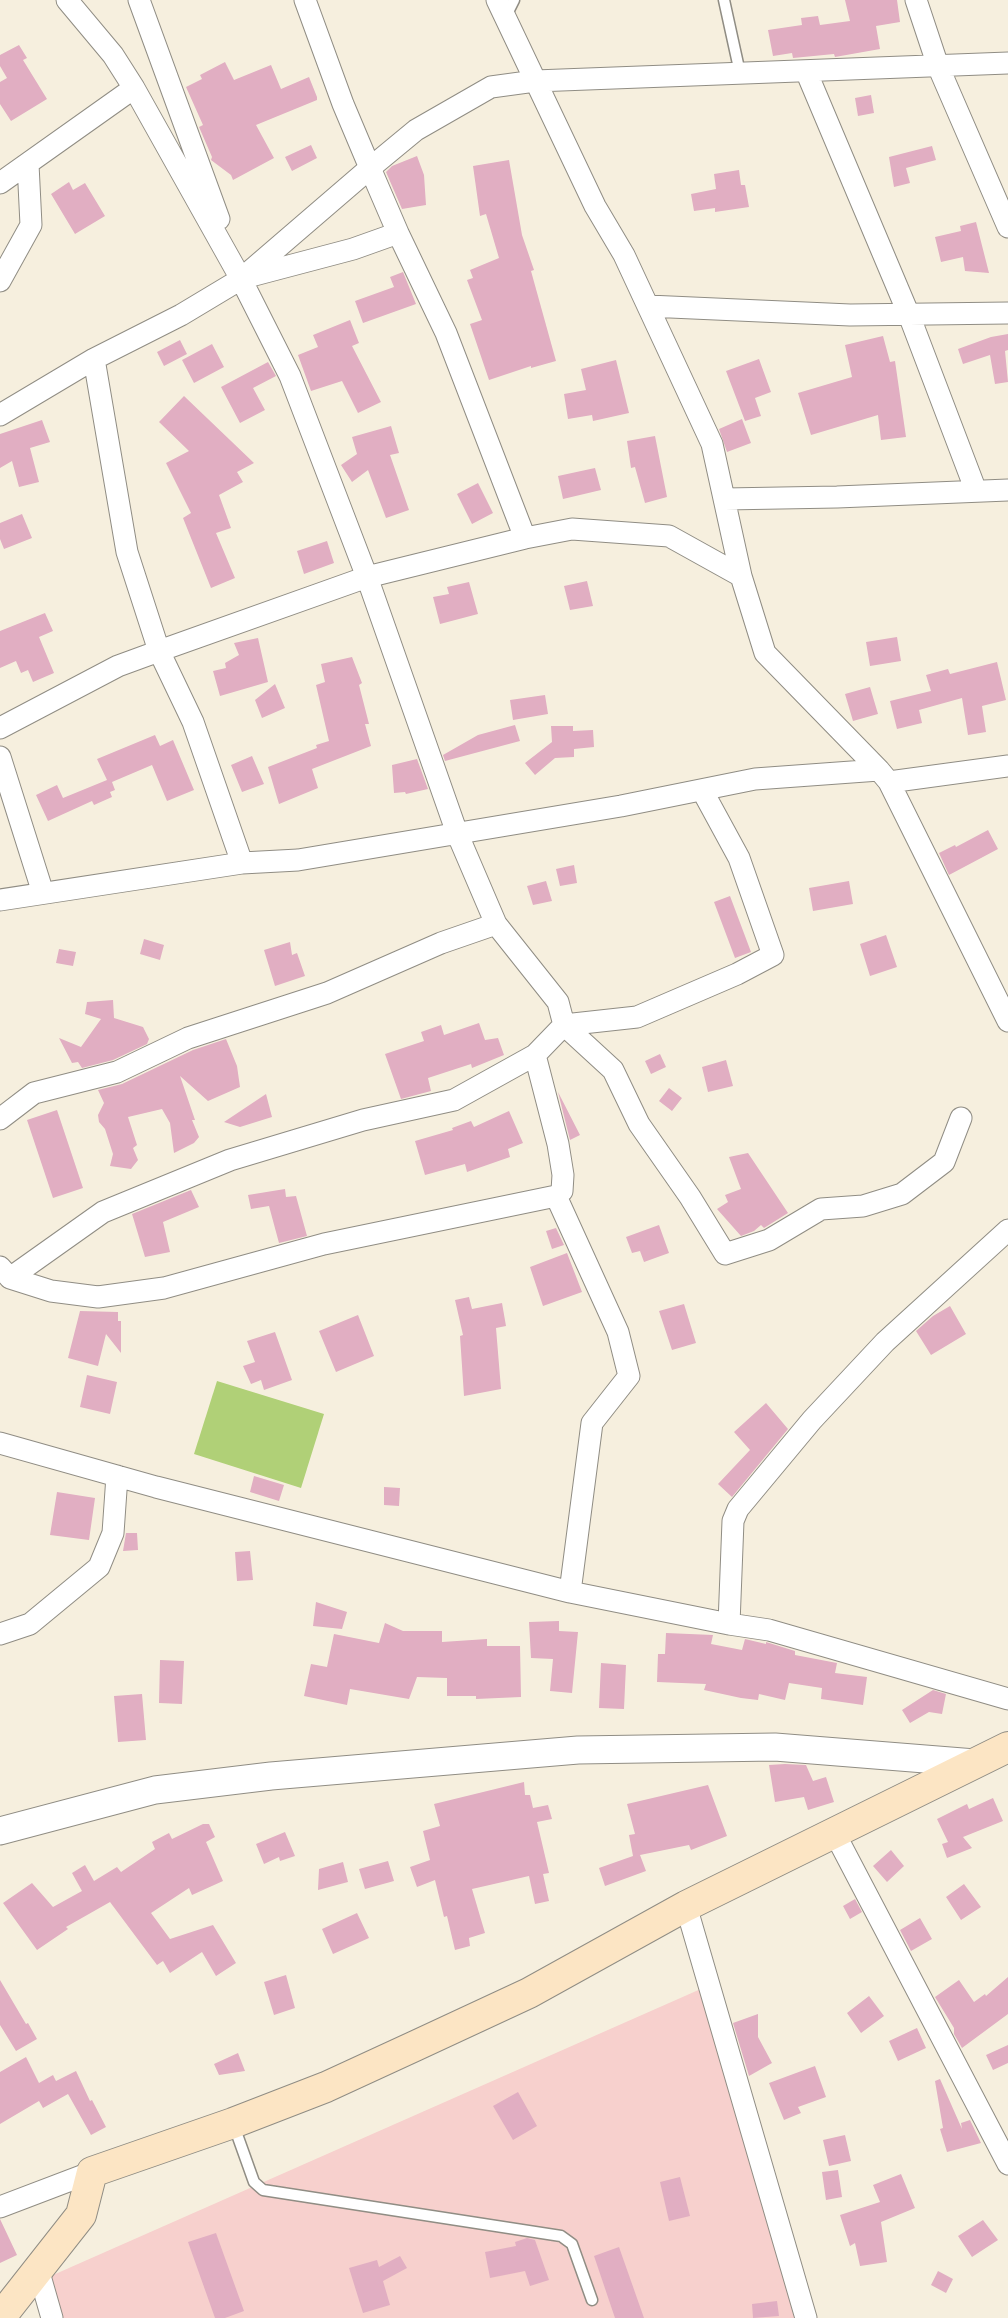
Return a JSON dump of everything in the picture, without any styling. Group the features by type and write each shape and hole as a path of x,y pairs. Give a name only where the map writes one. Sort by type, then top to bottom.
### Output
{"main road":[{"path":"0,2318 81,2215 92,2172 233,2123 326,2087 529,1993 686,1906 834,1832 998,1757"}],"street":[{"path":"66,0 113,55 134,88 241,279 290,376 367,577 457,832 496,924 558,1002 564,1025 613,1070 639,1124 690,1197 725,1254 769,1240 821,1209 863,1206 902,1194 944,1162 961,1118"},
{"path":"139,0 241,279"},
{"path":"305,0 343,104 370,168 446,333 525,538"},
{"path":"916,0 938,66 1008,227"},
{"path":"505,6 535,81 595,206 624,255 712,444 741,576 765,653 884,776 1008,1021"},
{"path":"0,415 94,359 181,315 241,279 416,130 491,87 535,81 1008,63"},
{"path":"806,71 909,315 976,492"},
{"path":"0,183 134,88"},
{"path":"0,281 31,225 28,165"},
{"path":"241,279 353,249 398,233"},
{"path":"648,306 850,315 1008,314"},
{"path":"94,359 127,552 159,651 193,722 242,863"},
{"path":"725,499 1008,490"},
{"path":"0,728 118,666 159,651 367,577 525,538 572,529 669,536 741,576"},
{"path":"0,757 44,893"},
{"path":"0,900 242,863 298,860 621,806 755,779 884,776 1008,766"},
{"path":"5,1273 103,1212 230,1160 363,1120 454,1100 535,1055 564,1025 637,1017 737,974 773,955 739,858 702,789"},
{"path":"0,1119 34,1093 117,1072 188,1038 327,993 441,943 496,924"},
{"path":"5,1273 51,1292 98,1297 164,1288 324,1244 556,1197 562,1191 561,1157 535,1055"},
{"path":"556,1197 618,1332 629,1376 592,1423 570,1592"},
{"path":"729,1624 733,1521 738,1509 812,1420 885,1342 1008,1230"},
{"path":"0,1443 117,1476 570,1592 769,1630 1008,1699"},
{"path":"0,1634 30,1624 99,1567 112,1533 117,1476"},
{"path":"0,1831 155,1790 271,1776 578,1750 775,1748 998,1757"},
{"path":"834,1832 1008,2164"},
{"path":"686,1906 806,2318"},
{"path":"0,2207 92,2172"},
{"path":"38,2269 52,2318"}],"lane":[{"path":"724,0 740,73"},
{"path":"233,2123 254,2182 263,2190 561,2236 572,2244 592,2300"}],"shaded area":[{"path":"703,1988 795,2318 57,2318 44,2279"}],"green space":[{"path":"217,1381 324,1414 301,1488 194,1454"}],"building":[{"path":"845,0 897,0 900,22 876,26 880,49 835,57 834,54 793,58 792,53 773,56 768,30 802,25 801,18 818,16 820,25 850,21"},
{"path":"19,45 27,58 23,60 47,99 11,121 0,104 0,82 7,78 0,66 0,55"},
{"path":"225,62 234,80 271,65 281,89 309,77 317,97 317,100 256,125 274,158 233,180 231,175 211,160 212,157 199,127 203,125 186,87 202,79 200,75"},
{"path":"871,95 874,113 858,116 855,98"},
{"path":"311,145 317,158 292,171 285,157"},
{"path":"932,146 936,160 906,168 910,183 894,187 889,157"},
{"path":"417,156 424,175 426,205 402,209 386,172 392,166"},
{"path":"509,160 522,235 534,270 531,271 556,361 531,368 531,366 489,380 470,324 482,320 467,280 473,278 470,270 499,258 486,214 480,216 473,166"},
{"path":"739,170 741,185 745,185 749,207 715,212 715,208 694,211 691,194 716,189 714,174"},
{"path":"69,182 73,190 85,183 105,216 75,234 51,194"},
{"path":"976,222 989,273 965,271 963,257 941,262 935,237 961,231 960,226"},
{"path":"403,272 416,304 363,323 355,301 394,287 390,277"},
{"path":"350,320 359,343 352,346 381,402 358,413 342,381 311,391 298,355 318,347 313,335"},
{"path":"1008,334 1008,350 1005,351 1008,382 995,384 990,355 963,364 958,349 991,337"},
{"path":"883,336 890,362 895,361 906,437 881,440 878,415 811,435 798,393 852,377 845,345"},
{"path":"180,340 187,354 164,366 157,352"},
{"path":"212,344 224,367 194,383 182,360"},
{"path":"759,359 771,392 755,398 761,416 745,421 726,371"},
{"path":"616,360 629,413 593,421 592,415 568,419 564,394 586,390 581,369"},
{"path":"268,362 276,376 253,388 265,410 240,423 221,387"},
{"path":"184,396 254,463 237,472 243,482 219,495 231,528 216,533 235,578 211,588 183,518 191,513 166,463 189,451 159,422"},
{"path":"742,419 751,443 727,452 719,429"},
{"path":"42,420 50,442 30,448 39,482 19,487 12,461 0,468 0,434"},
{"path":"391,426 399,453 390,455 409,510 386,518 368,470 352,482 341,465 357,454 352,437"},
{"path":"655,436 667,497 645,503 635,467 631,468 627,441"},
{"path":"595,468 601,490 563,499 558,476"},
{"path":"478,483 493,513 472,524 457,494"},
{"path":"22,514 32,538 4,549 0,539 0,523"},
{"path":"327,541 334,563 304,574 297,551"},
{"path":"587,581 593,606 570,610 564,586"},
{"path":"469,582 478,614 440,624 433,597 449,594 447,587"},
{"path":"45,613 53,631 39,637 54,673 33,682 28,670 21,673 16,661 0,668 0,631"},
{"path":"897,637 901,661 870,666 866,642"},
{"path":"258,638 268,682 220,696 213,671 226,668 225,663 239,655 234,643"},
{"path":"352,657 362,683 359,685 369,724 365,724 371,746 312,769 318,788 279,804 268,767 329,741 316,685 325,682 321,664"},
{"path":"997,662 1006,700 982,706 986,732 968,735 962,698 919,710 922,723 897,729 890,701 931,691 926,675 948,669 950,674"},
{"path":"275,684 285,708 262,718 255,700"},
{"path":"870,687 878,714 853,721 845,694"},
{"path":"545,695 548,714 513,720 510,700"},
{"path":"515,725 520,741 445,761 443,755 478,735"},
{"path":"551,726 573,726 573,731 593,730 594,747 574,749 574,757 555,758 535,775 525,763 552,742"},
{"path":"155,735 160,746 173,740 194,790 167,801 152,765 112,782 115,790 110,792 112,797 94,805 92,801 48,821 36,795 57,785 63,798 107,780 97,759"},
{"path":"252,756 264,784 242,792 231,765"},
{"path":"417,759 428,789 406,794 405,792 394,793 392,765"},
{"path":"988,830 998,849 949,875 939,853"},
{"path":"574,865 577,883 560,886 556,869"},
{"path":"546,881 552,901 533,905 527,886"},
{"path":"849,881 853,904 813,911 809,888"},
{"path":"730,896 751,952 735,958 714,902"},
{"path":"886,935 897,967 870,976 860,944"},
{"path":"144,939 164,945 160,960 140,954"},
{"path":"290,942 292,955 297,953 305,976 275,986 264,950"},
{"path":"59,949 76,952 73,966 56,963"},
{"path":"113,1000 114,1018 143,1027 149,1039 147,1044 113,1060 82,1068 78,1062 72,1063 59,1038 81,1047 101,1019 85,1014 87,1002"},
{"path":"479,1023 485,1040 498,1038 504,1055 472,1068 471,1064 428,1078 431,1091 401,1099 385,1054 424,1041 421,1032 441,1025 444,1035"},
{"path":"226,1039 237,1066 240,1087 208,1101 180,1076 199,1137 194,1143 174,1153 170,1123 162,1109 128,1117 137,1145 133,1148 138,1160 131,1169 110,1166 113,1154 105,1129 99,1122 98,1115 104,1103 98,1090 122,1084 193,1050"},
{"path":"660,1054 666,1067 651,1074 645,1061"},
{"path":"726,1060 733,1086 708,1092 702,1067"},
{"path":"669,1088 682,1098 672,1111 659,1101"},
{"path":"558,1092 580,1135 570,1140"},
{"path":"266,1094 272,1117 240,1127 224,1122"},
{"path":"57,1110 83,1188 53,1198 27,1120"},
{"path":"509,1111 523,1143 508,1149 510,1157 467,1172 465,1164 425,1175 415,1141 453,1130 452,1128 471,1121 474,1127"},
{"path":"748,1153 788,1213 764,1228 761,1225 754,1231 741,1236 717,1209 728,1202 725,1195 741,1189 729,1157"},
{"path":"285,1189 286,1197 296,1196 307,1236 279,1243 269,1206 251,1209 248,1195"},
{"path":"191,1190 199,1207 163,1222 170,1252 145,1257 132,1214"},
{"path":"659,1225 669,1253 644,1262 640,1251 632,1253 626,1237"},
{"path":"556,1228 564,1245 552,1249 546,1231"},
{"path":"567,1253 582,1292 543,1306 530,1267"},
{"path":"469,1297 472,1309 502,1303 506,1326 496,1328 501,1389 464,1396 460,1336 463,1335 455,1300"},
{"path":"684,1304 696,1343 672,1350 659,1311"},
{"path":"950,1306 966,1334 931,1355 916,1331 933,1316"},
{"path":"80,1311 118,1312 118,1321 121,1321 121,1353 106,1334 98,1366 68,1358"},
{"path":"358,1315 374,1356 336,1372 319,1331"},
{"path":"275,1332 292,1380 264,1390 261,1380 251,1384 243,1366 255,1362 247,1341"},
{"path":"87,1375 117,1382 110,1414 80,1407"},
{"path":"766,1403 788,1429 732,1497 718,1484 750,1450 734,1432"},
{"path":"254,1476 284,1485 279,1501 250,1492"},
{"path":"384,1487 400,1488 399,1506 384,1505"},
{"path":"57,1492 95,1498 89,1540 50,1535"},
{"path":"126,1533 137,1533 138,1550 123,1551"},
{"path":"250,1551 253,1580 237,1581 235,1552"},
{"path":"316,1602 347,1612 342,1629 313,1626"},
{"path":"559,1621 559,1631 578,1632 572,1693 550,1691 553,1659 531,1658 529,1622"},
{"path":"385,1623 403,1631 442,1631 442,1642 487,1639 487,1646 520,1646 521,1697 476,1699 476,1696 447,1696 447,1678 417,1677 409,1699 350,1689 347,1705 304,1696 311,1664 327,1667 334,1634 379,1643"},
{"path":"666,1633 713,1635 711,1644 742,1650 745,1639 766,1644 766,1642 795,1651 795,1655 837,1663 835,1673 867,1677 863,1705 821,1699 822,1688 789,1683 785,1700 759,1694 758,1700 704,1690 706,1684 657,1682 658,1654 665,1654"},
{"path":"160,1660 184,1661 182,1704 159,1703"},
{"path":"601,1663 626,1665 624,1709 599,1708"},
{"path":"933,1690 946,1694 942,1714 929,1712 910,1723 902,1710"},
{"path":"142,1694 146,1740 118,1742 114,1696"},
{"path":"769,1765 806,1765 813,1781 826,1777 834,1802 808,1810 804,1797 775,1802"},
{"path":"524,1782 525,1795 530,1795 533,1808 548,1805 552,1819 537,1822 549,1873 543,1874 549,1901 535,1904 529,1876 472,1889 485,1933 469,1938 470,1946 455,1950 435,1880 417,1887 410,1867 430,1860 423,1831 440,1826 434,1804"},
{"path":"708,1785 727,1836 691,1850 689,1845 640,1855 646,1871 605,1886 599,1868 633,1856 629,1835 635,1834 627,1804"},
{"path":"993,1798 1003,1821 963,1837 972,1848 947,1858 942,1844 948,1842 937,1819 967,1804 969,1809"},
{"path":"203,1824 209,1824 215,1837 206,1842 223,1881 192,1895 189,1888 151,1913 170,1939 213,1925 236,1963 216,1976 202,1952 170,1973 163,1961 157,1965 110,1902 66,1927 68,1929 37,1950 3,1903 32,1883 53,1907 82,1891 72,1873 85,1865 94,1881 117,1867 121,1872 155,1849 152,1842 169,1833 172,1839"},
{"path":"285,1832 295,1856 280,1861 279,1857 264,1864 256,1844"},
{"path":"891,1850 904,1866 887,1882 873,1866"},
{"path":"388,1861 394,1881 365,1889 359,1869"},
{"path":"343,1862 348,1882 318,1890 319,1869"},
{"path":"964,1884 981,1907 961,1920 946,1897"},
{"path":"855,1899 862,1912 850,1919 843,1906"},
{"path":"357,1913 369,1938 333,1954 322,1929"},
{"path":"920,1918 932,1939 911,1951 900,1930"},
{"path":"286,1975 295,2008 274,2015 264,1982"},
{"path":"1008,1977 1008,2014 962,2048 954,2034 954,2028 935,1997 959,1980 974,2002 985,1994 986,1996"},
{"path":"0,1980 37,2039 16,2051 0,2025"},
{"path":"869,1996 884,2016 861,2033 847,2013"},
{"path":"758,2014 758,2037 772,2063 749,2076 733,2023"},
{"path":"917,2028 926,2048 898,2061 889,2041"},
{"path":"1008,2045 1008,2063 993,2070 986,2055"},
{"path":"238,2053 245,2071 219,2075 214,2064"},
{"path":"26,2057 39,2083 53,2075 56,2081 76,2071 90,2101 92,2100 106,2127 91,2135 68,2094 43,2108 39,2101 0,2124 0,2072"},
{"path":"815,2066 826,2097 798,2107 801,2113 784,2120 769,2083"},
{"path":"940,2079 962,2129 961,2123 970,2120 981,2143 947,2152 940,2129 943,2128 935,2081"},
{"path":"518,2092 537,2126 513,2140 493,2106"},
{"path":"845,2135 851,2161 829,2166 823,2140"},
{"path":"838,2170 842,2197 826,2200 822,2172"},
{"path":"901,2174 915,2208 881,2222 887,2262 860,2266 855,2243 850,2246 840,2215 880,2202 873,2185"},
{"path":"680,2177 690,2216 669,2221 660,2182"},
{"path":"0,2219 17,2255 0,2263"},
{"path":"983,2220 998,2240 972,2257 958,2236"},
{"path":"216,2233 244,2311 225,2318 215,2318 188,2242"},
{"path":"527,2238 535,2240 549,2280 530,2286 525,2271 490,2278 485,2252 516,2246 515,2242"},
{"path":"619,2247 644,2318 615,2318 594,2256"},
{"path":"400,2256 407,2268 383,2281 390,2305 363,2313 349,2268 377,2260 379,2267"},
{"path":"938,2271 953,2279 946,2293 931,2285"},
{"path":"777,2301 779,2316 753,2318 752,2304"}]}
